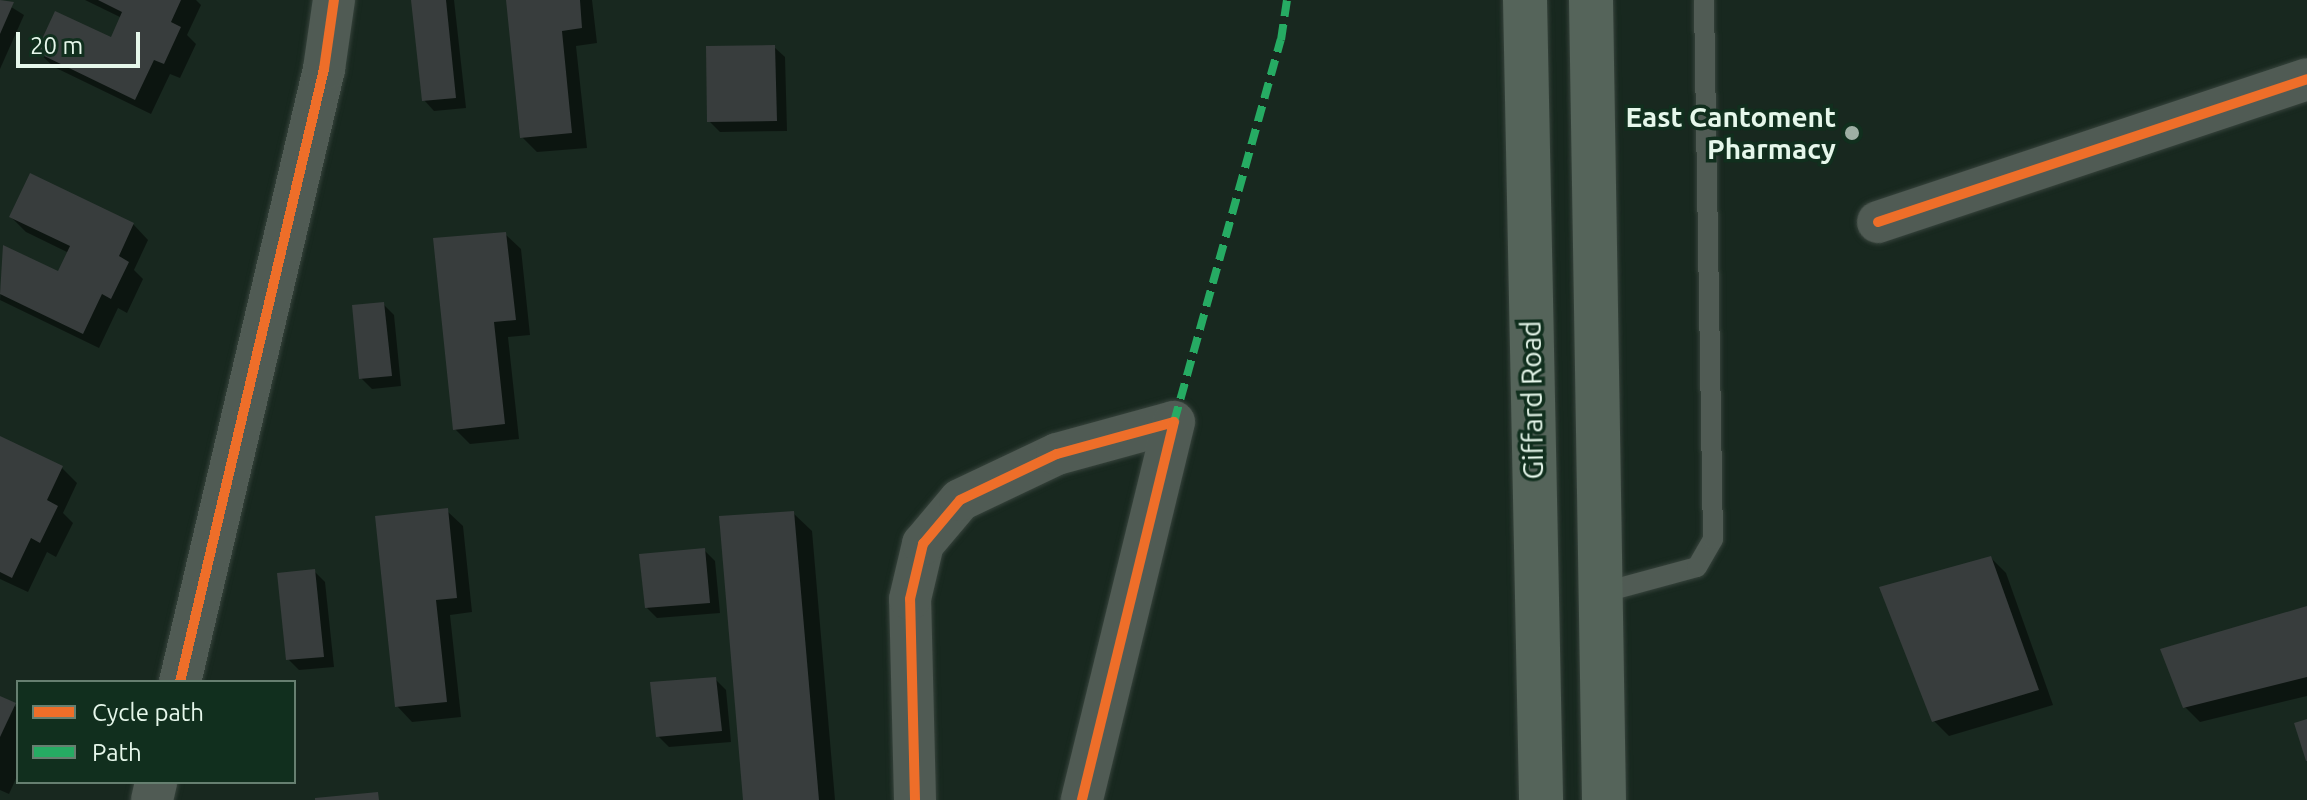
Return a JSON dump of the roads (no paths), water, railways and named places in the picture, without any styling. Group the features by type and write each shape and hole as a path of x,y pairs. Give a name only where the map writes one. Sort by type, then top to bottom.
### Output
{"main road":[{"name":"Giffard Road","path":"1525,0 1541,800"},
{"path":"1591,0 1604,800"}],"street":[{"path":"180,680 324,69 334,0"},
{"path":"1878,222 2307,79"},
{"path":"915,800 910,599 923,544 960,500 1057,454 1174,422 1082,800"}],"lane":[{"path":"1601,593 1697,567 1713,539 1704,0"}],"place":[{"name":"East Cantoment Pharmacy","path":"1852,133"}]}
